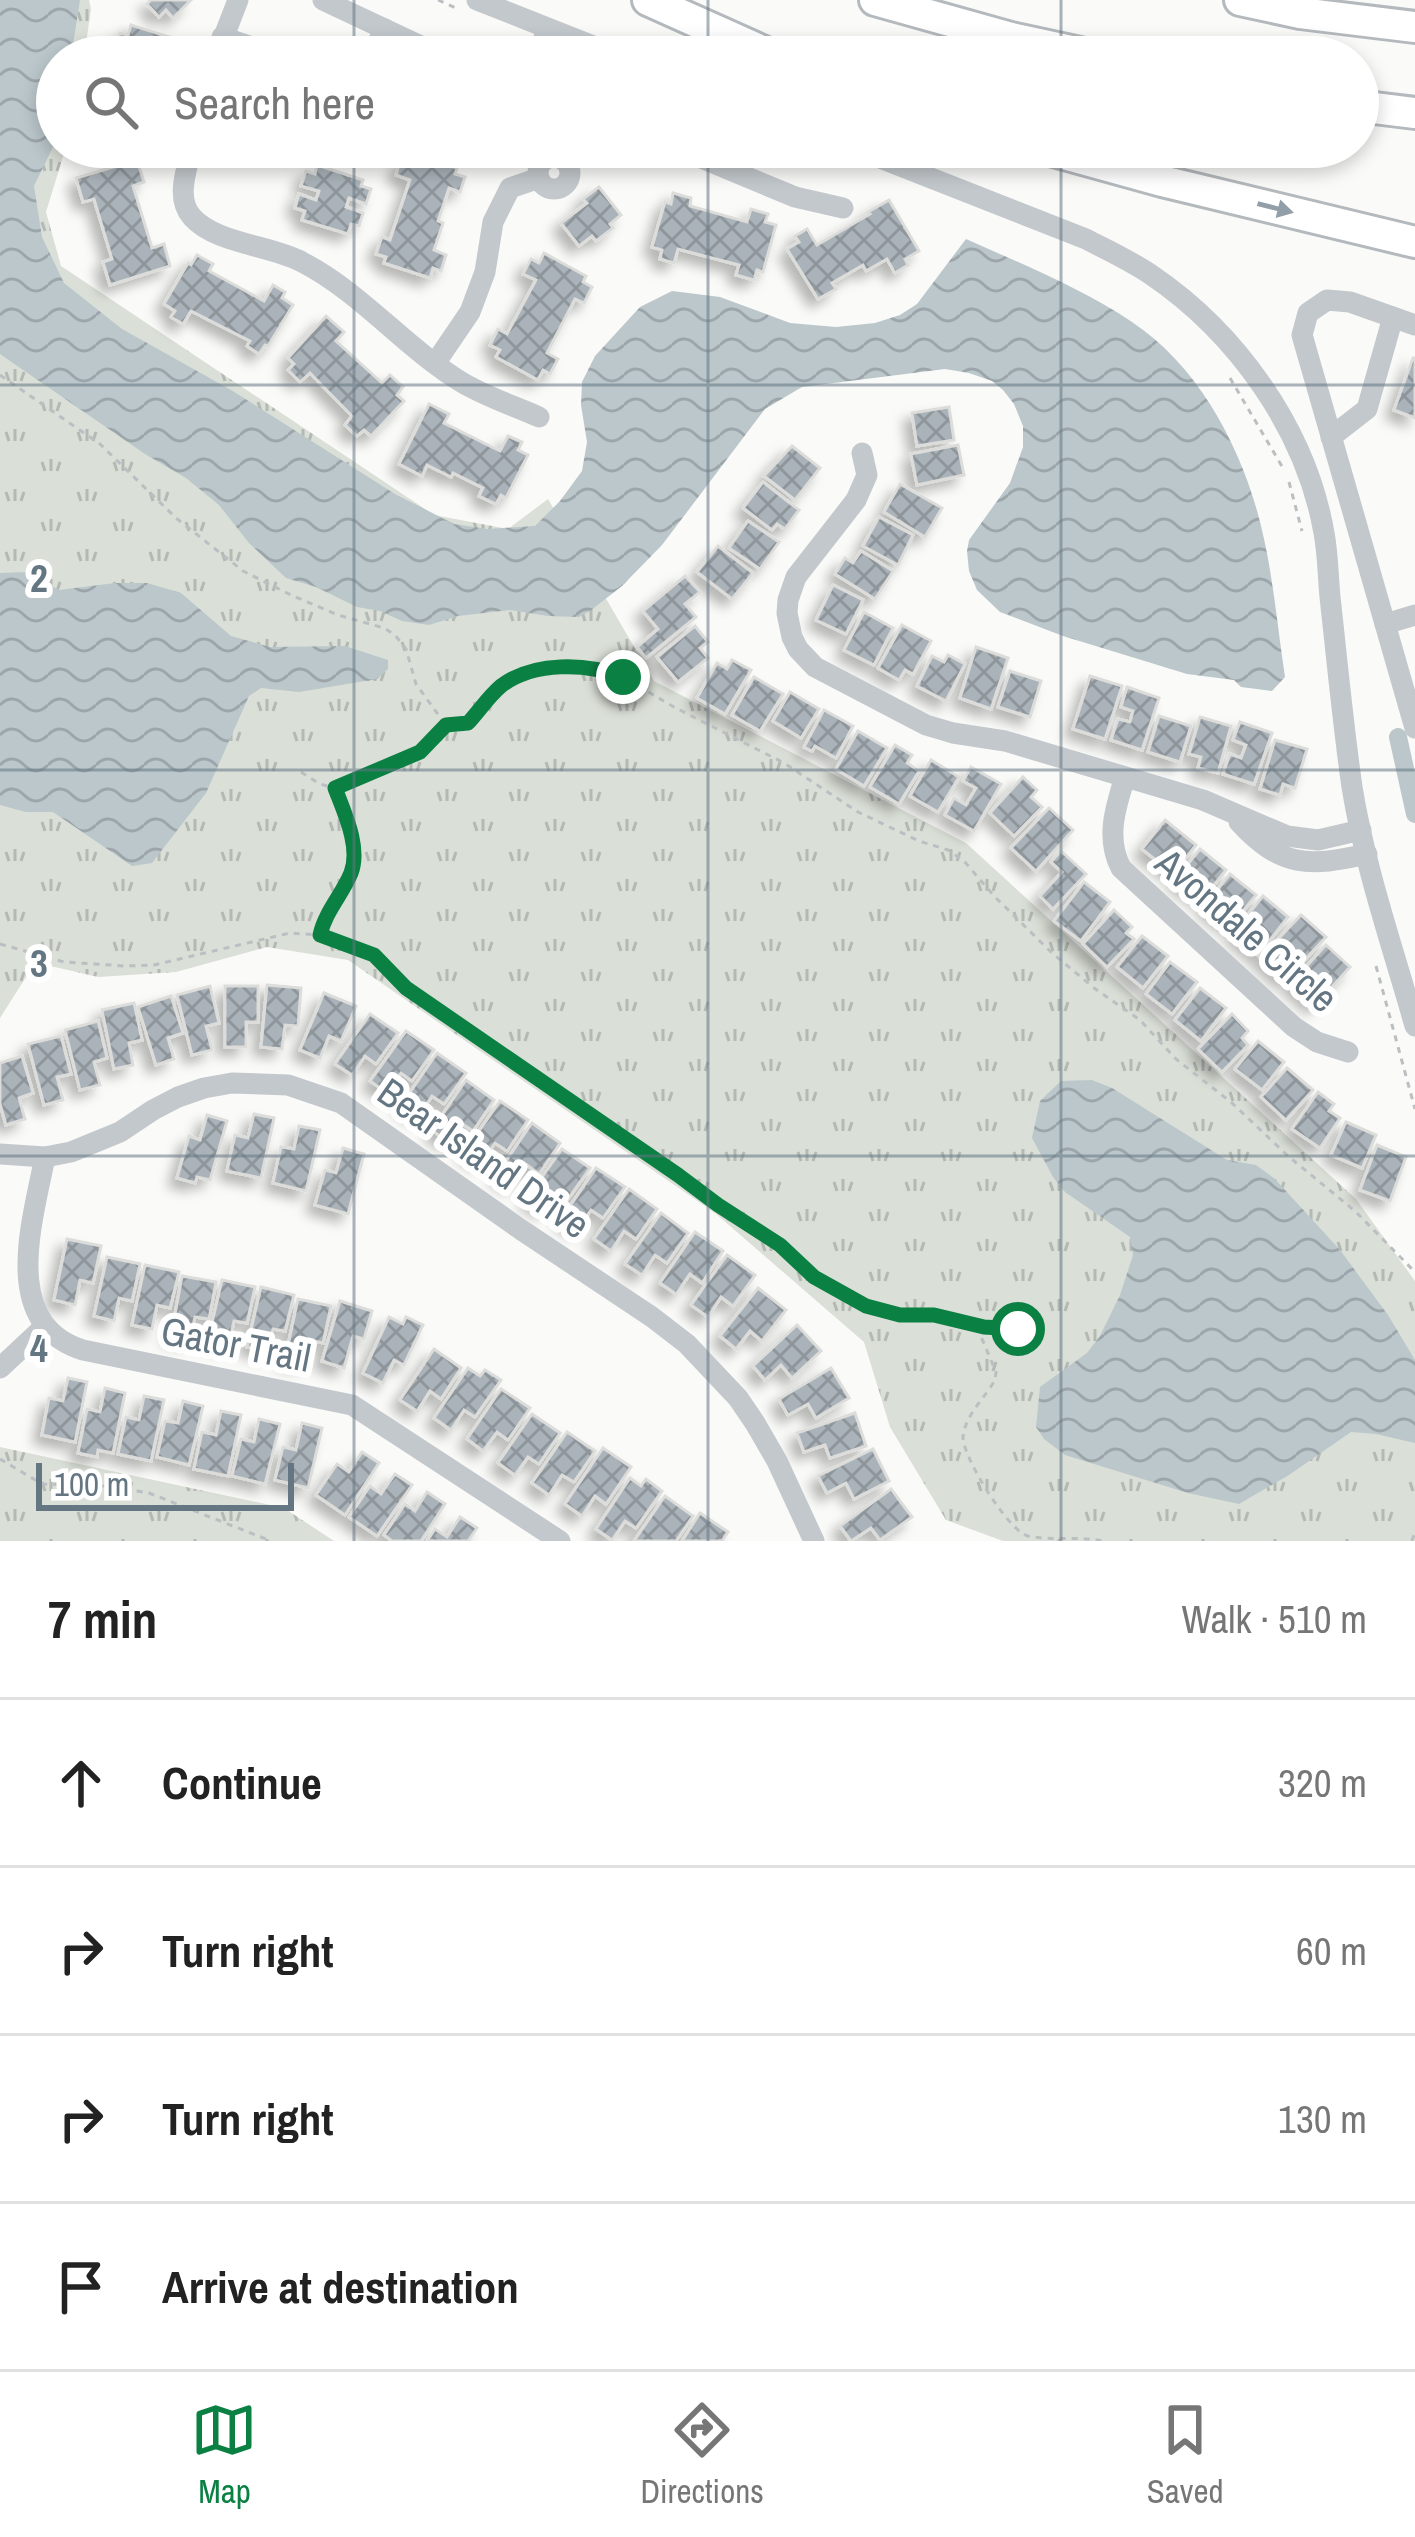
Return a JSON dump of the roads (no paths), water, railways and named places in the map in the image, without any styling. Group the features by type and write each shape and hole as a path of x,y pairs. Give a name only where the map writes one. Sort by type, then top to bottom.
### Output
{"highway":[{"path":"648,0 728,36"},
{"path":"875,0 1004,36"},
{"path":"1240,0 1300,13 1415,27"},
{"path":"1379,109 1415,113"},
{"path":"1115,168 1415,242"}],"street":[{"path":"223,36 238,0"},
{"path":"323,0 400,36"},
{"path":"477,0 556,36"},
{"path":"381,36 385,29"},
{"path":"545,36 549,29"},
{"path":"187,168 182,187 186,209 194,220 211,231 297,259 341,284 464,383 539,417"},
{"path":"436,362 470,312 485,272 493,222 510,188 534,168"},
{"path":"725,168 795,197 843,208"},
{"path":"883,168 1086,238 1122,257 1208,321 1274,405 1312,488 1324,532 1361,830 1415,1026"},
{"path":"1331,437 1367,410 1404,321 1339,299 1327,300 1308,313 1302,335 1331,437 1415,728"},
{"path":"862,454 867,475 856,500 791,588 787,613 798,649 825,674 926,725 1005,741 1125,776 1303,839 1361,830"},
{"path":"1385,624 1415,615"},
{"name":"Avondale Circle","path":"1125,776 1112,816 1114,856 1121,868 1294,1027 1317,1042 1348,1052"},
{"path":"1231,813 1256,840 1282,856 1319,863 1367,854"},
{"name":"Bear Island Drive","path":"0,1154 45,1156 96,1144 178,1097 218,1085 274,1083 341,1102 687,1344 755,1423 814,1541"},
{"path":"0,1368 43,1328 27,1301 23,1275 45,1156"},
{"name":"Gator Trail","path":"43,1328 83,1350 352,1405 560,1541"}],"water":[{"path":"0,0 80,0 74,36 36,36 36,168 43,168 34,186 42,237 64,283 122,329 231,390 395,494 454,524 487,529 535,526 582,471 587,442 582,382 595,356 640,307 672,291 720,297 790,323 836,327 875,323 917,304 966,239 1072,287 1132,322 1180,364 1200,390 1233,447 1256,508 1271,573 1285,677 1272,691 1187,674 1000,612 977,590 969,571 969,540 1010,483 1023,447 1023,426 1003,390 969,373 945,369 802,387 765,409 662,545 590,611 579,617 510,610 429,625 357,607 286,578 219,505 186,478 0,354"},
{"path":"28,572 59,590 147,583 181,593 231,636 270,647 345,646 388,660 388,669 377,679 299,692 261,688 249,696 206,793 152,863 132,866 53,812 0,805 0,573"},
{"path":"1092,1080 1227,1160 1256,1165 1275,1179 1340,1250 1415,1360 1415,1443 1351,1432 1239,1504 1065,1455 1044,1439 1036,1427 1040,1387 1087,1353 1100,1336 1133,1255 1130,1237 1065,1192 1032,1138 1040,1101 1061,1081"}],"waterway":[{"path":"1398,737 1415,814"}]}
